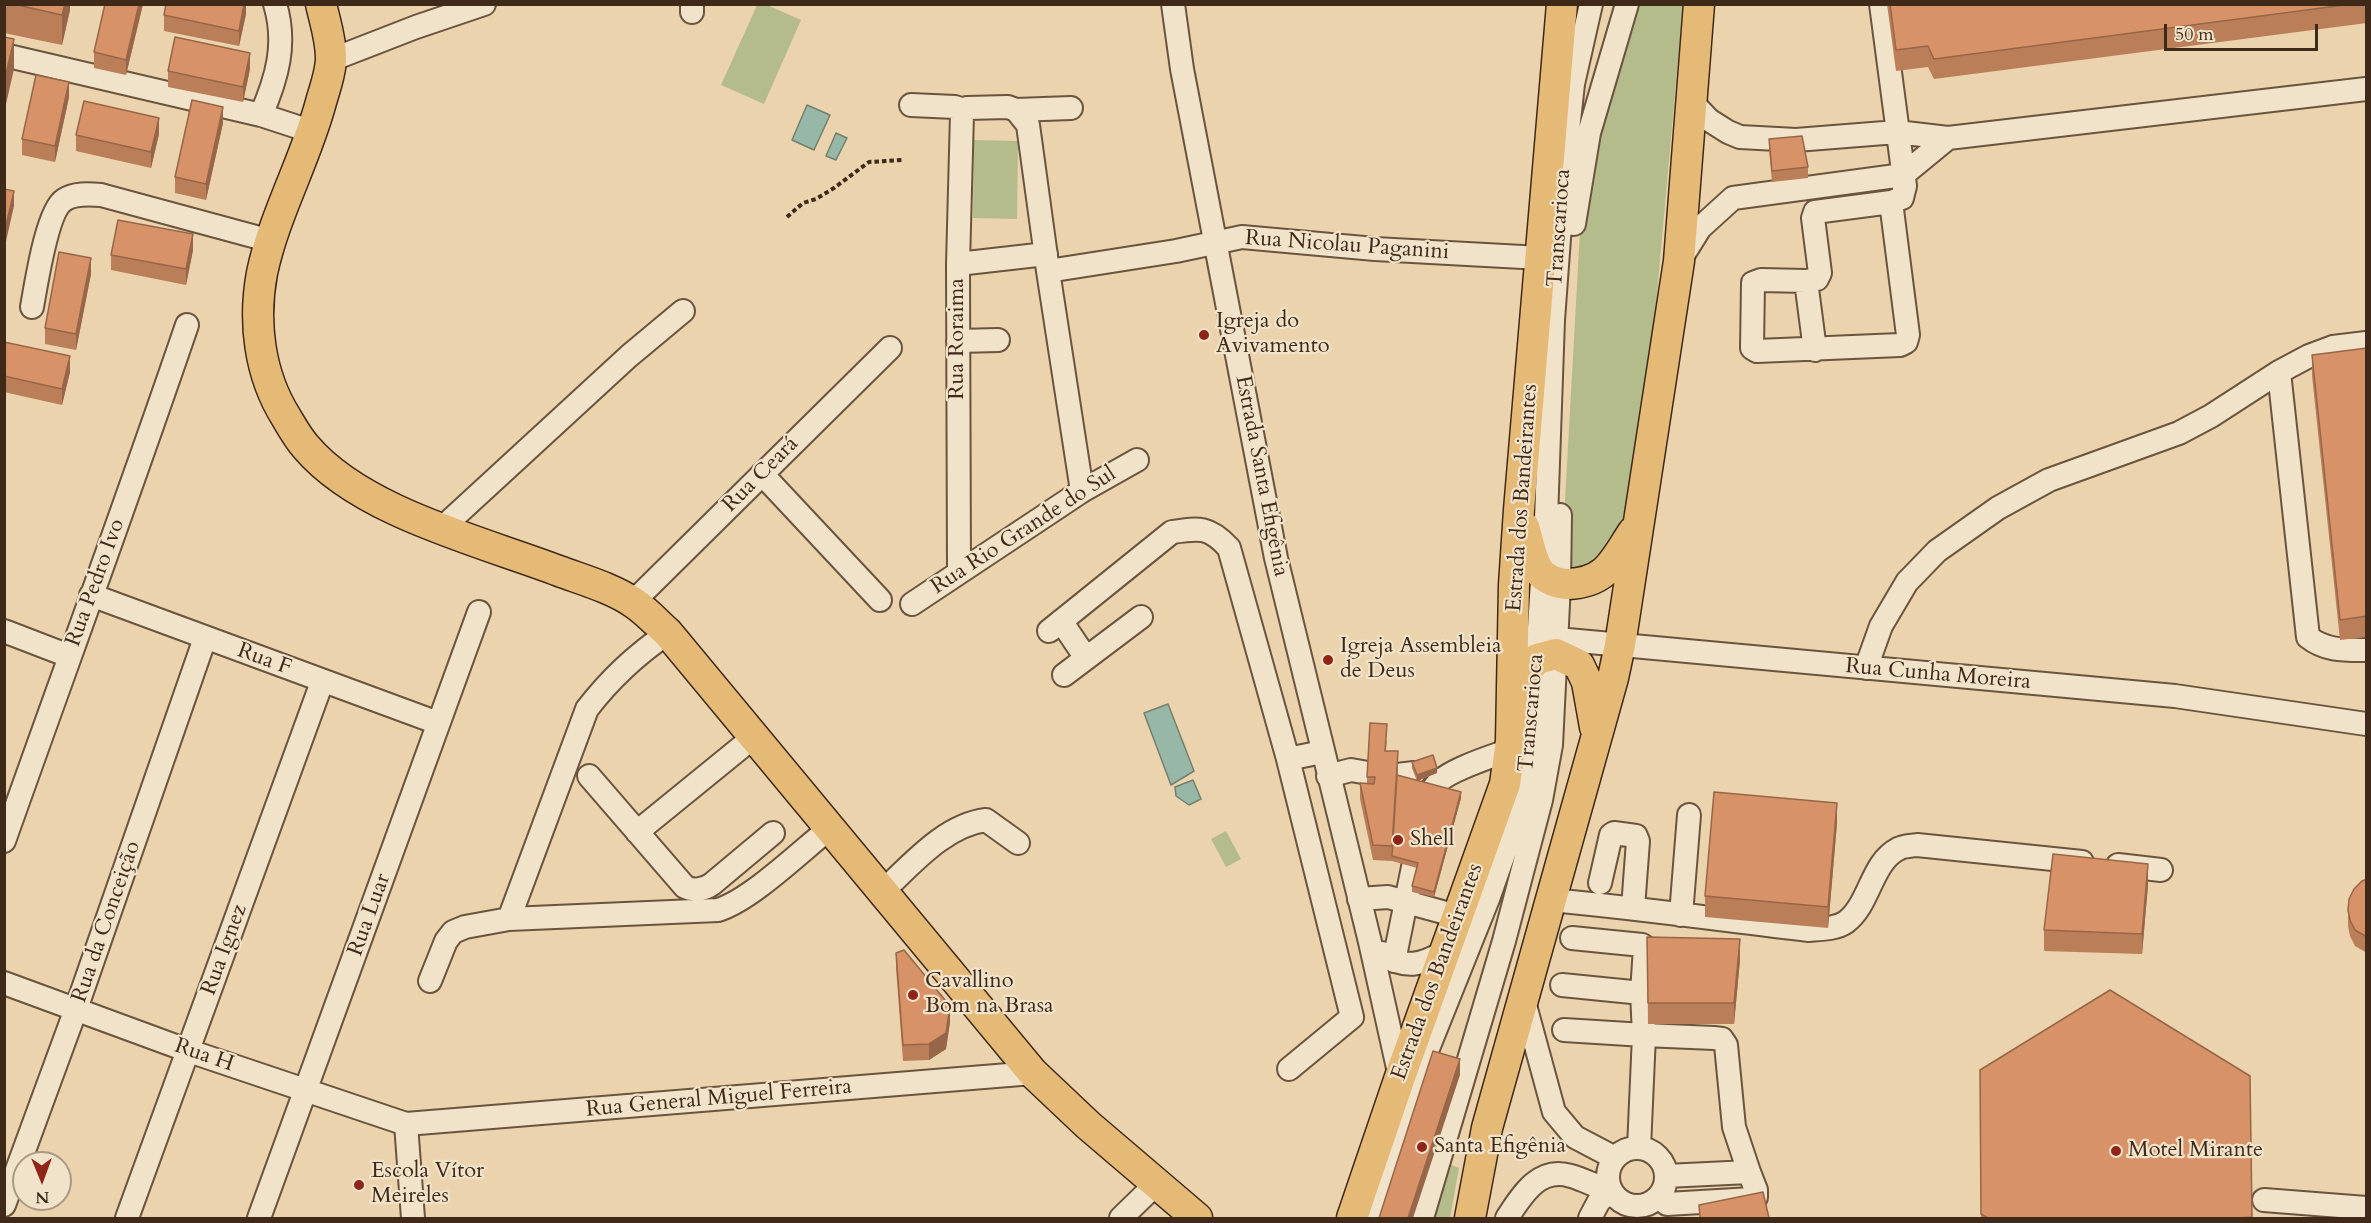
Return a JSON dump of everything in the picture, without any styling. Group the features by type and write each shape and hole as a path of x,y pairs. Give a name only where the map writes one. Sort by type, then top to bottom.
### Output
{"main road":[{"path":"321,4 330,41 331,60 313,132 271,241 260,290 258,328 262,358 278,404 305,446 339,478 379,502 442,528 591,583 633,602 668,633 1033,1073 1088,1125 1197,1218"},
{"name":"Estrada dos Bandeirantes","path":"1355,1215 1400,1077 1506,784 1497,754 1535,657 1514,585 1562,4"},
{"path":"1470,1218 1487,1128 1620,645 1679,261 1699,4"},
{"path":"1519,510 1533,559 1550,579 1585,583 1601,576 1637,526"},
{"path":"1535,657 1579,665 1587,682 1596,736"}],"street":[{"path":"261,115 272,90 281,47 280,22 275,4"},
{"path":"331,60 460,8 484,4"},
{"name":"Estrada Santa Efigênia","path":"1173,4 1182,69 1276,558 1370,942 1400,1077"},
{"name":"Transcarioca","path":"1550,579 1546,519 1553,320 1565,157 1573,84 1591,4"},
{"name":"Transcarioca","path":"1355,1215 1394,1150 1425,1056 1488,899 1520,808 1530,767 1535,657 1550,579 1561,463 1575,210 1589,133 1627,4"},
{"path":"1881,4 1905,186 1902,198 1891,202 1815,212 1813,218 1820,273 1816,279 1806,281 1761,280 1753,283 1752,348 1757,351 1815,350 1900,345 1906,342 1908,335 1891,202"},
{"path":"4,55 261,115 313,132"},
{"path":"1690,101 1709,120 1728,132 1740,136 1796,140 1897,132 1948,138 2367,89"},
{"path":"911,105 965,109 1008,106 1017,110 1071,108"},
{"name":"Rua Roraima","path":"959,572 958,264 962,114 965,109"},
{"path":"1017,110 1028,125 1082,491"},
{"path":"1679,261 1700,228 1733,198 1903,175 1948,138"},
{"path":"32,307 53,214 63,200 79,194 100,195 271,241"},
{"name":"Rua Nicolau Paganini","path":"958,264 1047,262 1242,237 1376,249 1541,258"},
{"path":"1806,281 1815,350"},
{"path":"442,528 629,356 683,311"},
{"name":"Rua Pedro Ivo","path":"4,841 187,325"},
{"path":"958,341 998,340"},
{"path":"1866,668 1881,626 1907,582 1937,551 1998,508 2049,480 2179,433 2309,356 2333,347 2367,343"},
{"name":"Rua Ceará","path":"633,602 890,348"},
{"path":"2279,372 2308,638 2325,647 2339,650 2367,650"},
{"name":"Rua Rio Grande do Sul","path":"912,604 1082,491 1137,460"},
{"path":"762,474 880,600"},
{"path":"1086,658 1055,626 1172,532 1196,529 1216,534 1229,548 1288,759 1352,1017 1289,1069"},
{"name":"Rua F","path":"91,596 438,723"},
{"name":"Rua Luar","path":"259,1218 479,612"},
{"path":"1064,675 1141,617"},
{"path":"4,631 69,656"},
{"path":"509,920 587,709 600,691 641,651 668,633"},
{"name":"Rua da Conceição","path":"4,1205 76,1009 205,638"},
{"name":"Rua Cunha Moreira","path":"1535,657 1620,645 2175,696 2367,724"},
{"name":"Transcarioca","path":"1422,1218 1504,941 1541,800 1551,745 1535,657"},
{"name":"Rua Ignez","path":"127,1218 322,682"},
{"path":"637,832 755,736"},
{"path":"1288,759 1322,752"},
{"path":"1415,772 1497,754"},
{"path":"1433,790 1434,786 1444,778 1497,754"},
{"path":"1328,776 1351,770 1368,773"},
{"path":"589,776 685,887 691,890 707,888 773,833"},
{"path":"1681,915 1689,815"},
{"path":"883,891 927,850 969,822 986,820 1018,843"},
{"path":"430,981 446,941 453,932 465,927 509,920 718,910 731,906 830,828"},
{"path":"1600,883 1611,835 1614,833 1636,836 1638,841 1633,908"},
{"path":"1551,900 1809,930 1828,929 1845,923 1856,912 1887,857 1900,848 1917,845 2161,870"},
{"path":"1394,961 1413,867"},
{"path":"1359,899 1388,897 1457,916"},
{"path":"1572,938 1645,947 1642,993 1644,1035 1626,1152 1609,1168 1608,1180 1600,1203"},
{"path":"1370,942 1394,961 1402,964 1428,962 1444,952"},
{"name":"Rua H","path":"4,983 189,1050 406,1124"},
{"path":"1562,985 1642,993"},
{"path":"1523,998 1554,1112 1564,1126 1575,1137 1626,1152 1649,1151 1658,1157 1664,1166 1667,1198"},
{"path":"1564,1030 1722,1039 1726,1045 1734,1127 1749,1172 1635,1206 1618,1199 1600,1203"},
{"name":"Rua General Miguel Ferreira","path":"406,1124 1033,1073"},
{"path":"406,1124 413,1218"},
{"path":"1507,1218 1522,1196 1536,1182 1544,1176 1555,1173 1570,1176 1600,1203"},
{"path":"1121,1218 1156,1184"},
{"path":"2264,1200 2367,1208"}],"path":[{"path":"787,217 803,204 834,188 869,162 903,160"}],"green space":[{"path":"757,5 767,5 801,20 764,104 721,85"},
{"path":"1632,5 1683,5 1655,316 1632,512 1625,549 1567,577 1565,500 1582,195"},
{"path":"974,140 1018,141 1017,219 973,218"},
{"path":"1226,831 1241,859 1226,867 1211,839"},
{"path":"1447,1163 1459,1168 1450,1218 1431,1218"}],"shaded area":[{"path":"807,105 830,115 814,150 792,140"},
{"path":"836,133 847,138 836,160 826,156"},
{"path":"1168,704 1194,771 1171,785 1144,713"},
{"path":"1193,780 1201,799 1189,805 1176,796 1175,787"}],"building":[{"path":"13,4 65,4 62,15"},
{"path":"105,4 139,4 126,60 94,52"},
{"path":"166,4 244,4 239,31 164,15"},
{"path":"1890,4 2352,4 1934,59 1928,46 1896,50"},
{"path":"4,37 14,39 4,83"},
{"path":"175,37 250,53 243,87 168,71"},
{"path":"36,75 69,82 55,146 22,139"},
{"path":"192,100 223,107 206,184 175,177"},
{"path":"84,101 159,118 151,152 76,135"},
{"path":"1802,136 1808,167 1772,171 1769,139"},
{"path":"4,189 14,191 4,234"},
{"path":"118,220 193,234 186,269 111,255"},
{"path":"59,252 91,258 76,334 45,328"},
{"path":"4,342 70,356 62,389 4,376"},
{"path":"2367,348 2367,616 2340,620 2312,355"},
{"path":"1370,723 1387,724 1385,751 1398,751 1392,846 1373,845 1360,783 1374,784 1375,777 1367,777"},
{"path":"1433,755 1437,768 1417,775 1412,762"},
{"path":"1397,775 1461,792 1434,892 1412,886 1418,863 1392,856"},
{"path":"1714,792 1837,803 1828,907 1705,896"},
{"path":"2053,854 2148,864 2142,934 2044,930"},
{"path":"2367,879 2367,937 2355,930 2348,910 2349,899 2354,889"},
{"path":"1647,937 1740,939 1734,1003 1648,1003"},
{"name":"Cavallino Bom na Brasa","path":"904,950 950,1006 946,1033 929,1044 903,1045 896,953"},
{"name":"Motel Mirante","path":"2110,990 2250,1076 2252,1217 1988,1218 1981,1214 1980,1070"},
{"name":"Santa Efigênia","path":"1433,1051 1460,1059 1408,1218 1379,1218"},
{"path":"1763,1192 1769,1218 1700,1218 1699,1205"}],"place":[{"name":"Igreja do Avivamento","path":"1204,335"},
{"name":"Igreja Assembleia de Deus","path":"1328,660"},
{"name":"Shell","path":"1398,840"},
{"name":"Cavallino Bom na Brasa","path":"913,995"},
{"name":"Santa Efigênia","path":"1422,1147"},
{"name":"Motel Mirante","path":"2116,1151"},
{"name":"Escola Vítor Meireles","path":"359,1185"}]}
